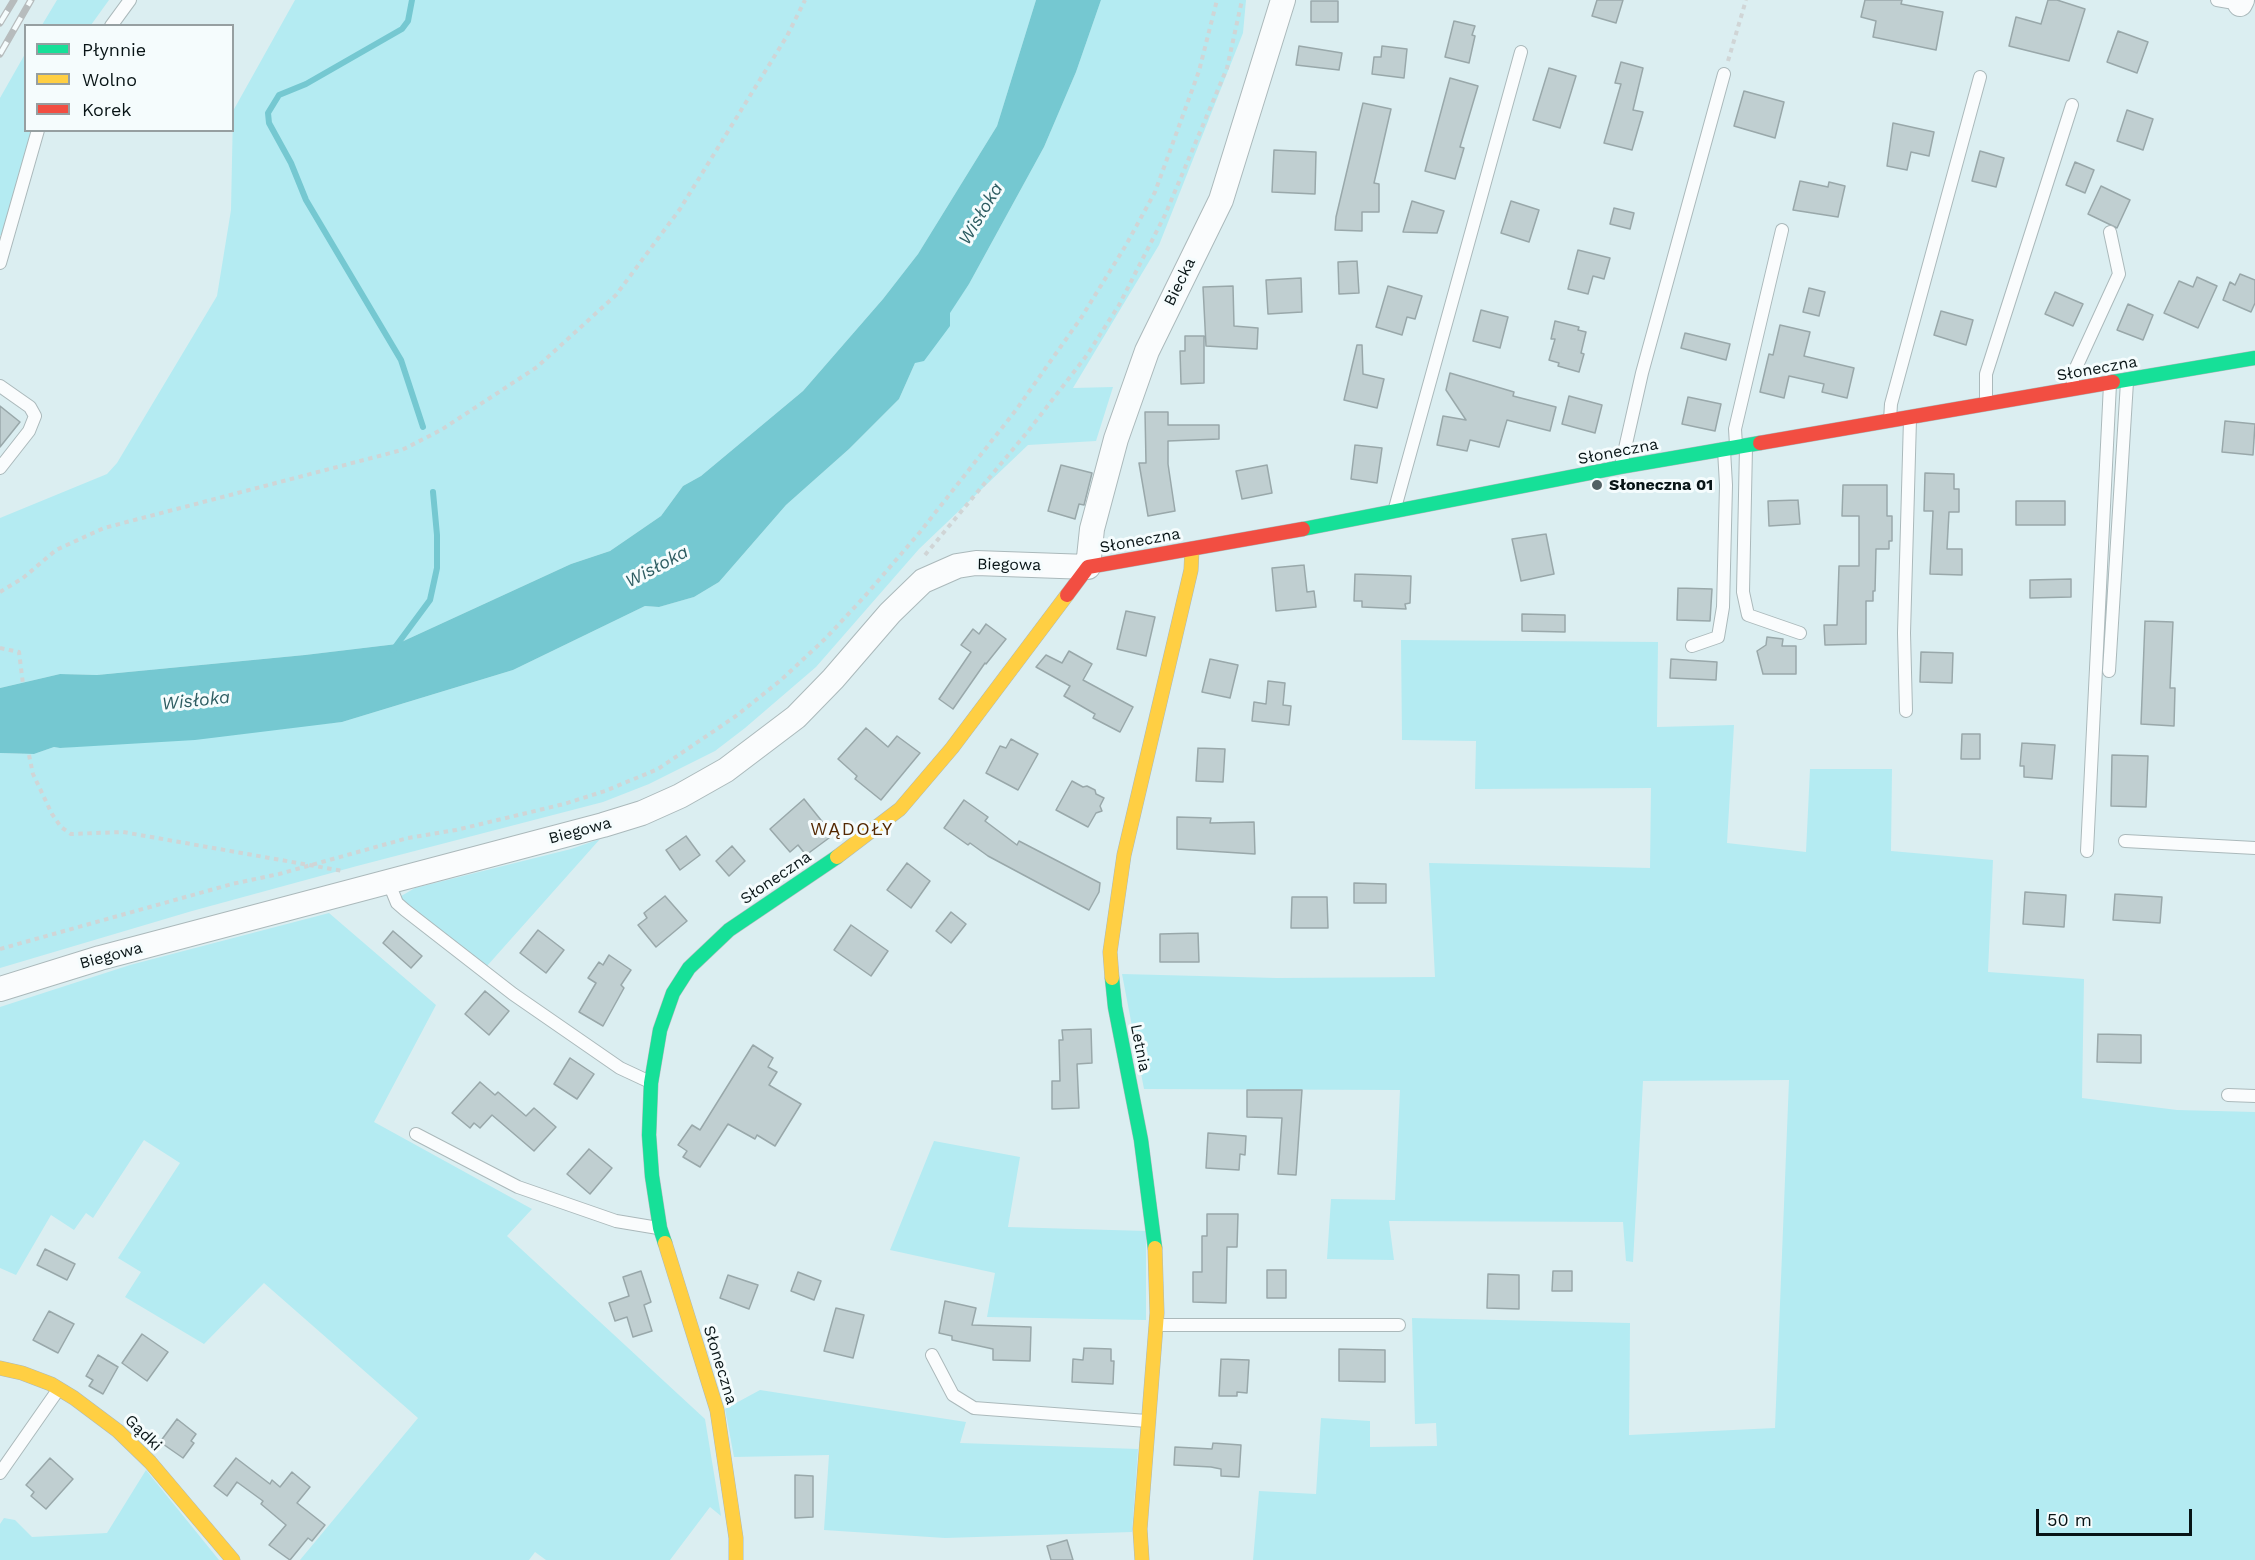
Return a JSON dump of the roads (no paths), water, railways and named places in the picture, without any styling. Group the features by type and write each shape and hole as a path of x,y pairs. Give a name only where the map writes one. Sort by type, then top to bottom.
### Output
{"street":[{"name":"Biecka","path":"1088,567 1092,529 1116,438 1146,351 1221,200 1283,0"},
{"name":"Słoneczna","path":"736,1560 736,1538 717,1410 660,1228 649,1135 651,1083 660,1030 673,993 689,968 729,930 900,809 952,748 1088,567 1394,512 1621,467 2255,358"},
{"name":"Letnia","path":"1142,1560 1140,1528 1156,1325 1155,1238 1141,1140 1115,1007 1110,952 1124,855 1191,570 1192,549"},
{"name":"Biegowa","path":"0,989 111,956 642,813 699,786 741,761 796,717 923,581 957,566 976,563 1088,567"},
{"name":"Gądki","path":"0,1368 22,1373 59,1389 118,1431 150,1462 233,1560"}],"lane":[{"path":"112,24 129,0"},
{"path":"1394,512 1521,52"},
{"path":"1621,467 1642,374 1725,74"},
{"path":"1890,421 1891,404 1980,77"},
{"path":"1986,405 1986,374 2072,105"},
{"path":"0,263 37,132"},
{"path":"1782,230 1735,429 1743,592 1748,615 1800,633"},
{"path":"2072,390 2074,372 2119,274 2110,232"},
{"path":"2109,671 2127,380"},
{"path":"2087,851 2110,383"},
{"path":"0,386 30,407 35,416 30,431 0,468"},
{"path":"1906,711 1904,633 1910,417"},
{"path":"1692,646 1718,637 1723,607 1726,485 1736,447"},
{"path":"2125,842 2255,848"},
{"path":"388,881 394,896 405,910 486,973 620,1068 651,1083"},
{"path":"2228,1095 2255,1096"},
{"path":"416,1134 518,1187 616,1221 660,1228"},
{"path":"1156,1325 1399,1325"},
{"path":"933,1354 953,1395 974,1408 1148,1421"},
{"path":"0,1473 59,1389"}],"water":[{"name":"Wisłoka","path":"1036,0 1101,0 1076,72 1044,147 969,284 950,313 950,326 924,361 915,363 899,399 849,449 786,505 719,582 694,597 659,607 645,606 513,670 342,722 195,740 54,747 34,754 0,753 0,688 60,674 97,675 397,644 571,564 610,551 661,516 683,486 701,476 803,391 883,299 918,254 997,126"}],"waterway":[{"path":"412,0 408,21 402,29 306,84 279,95 268,113 269,123 291,163 306,200 401,360 423,427"},
{"path":"393,650 430,600 437,568 433,492"}],"railway":[{"path":"0,23 14,0"},
{"path":"0,54 31,0"}],"place":[{"name":"Słoneczna 01","path":"1597,485"}],"district":[{"name":"WĄDOŁY","path":"852,830"}]}
